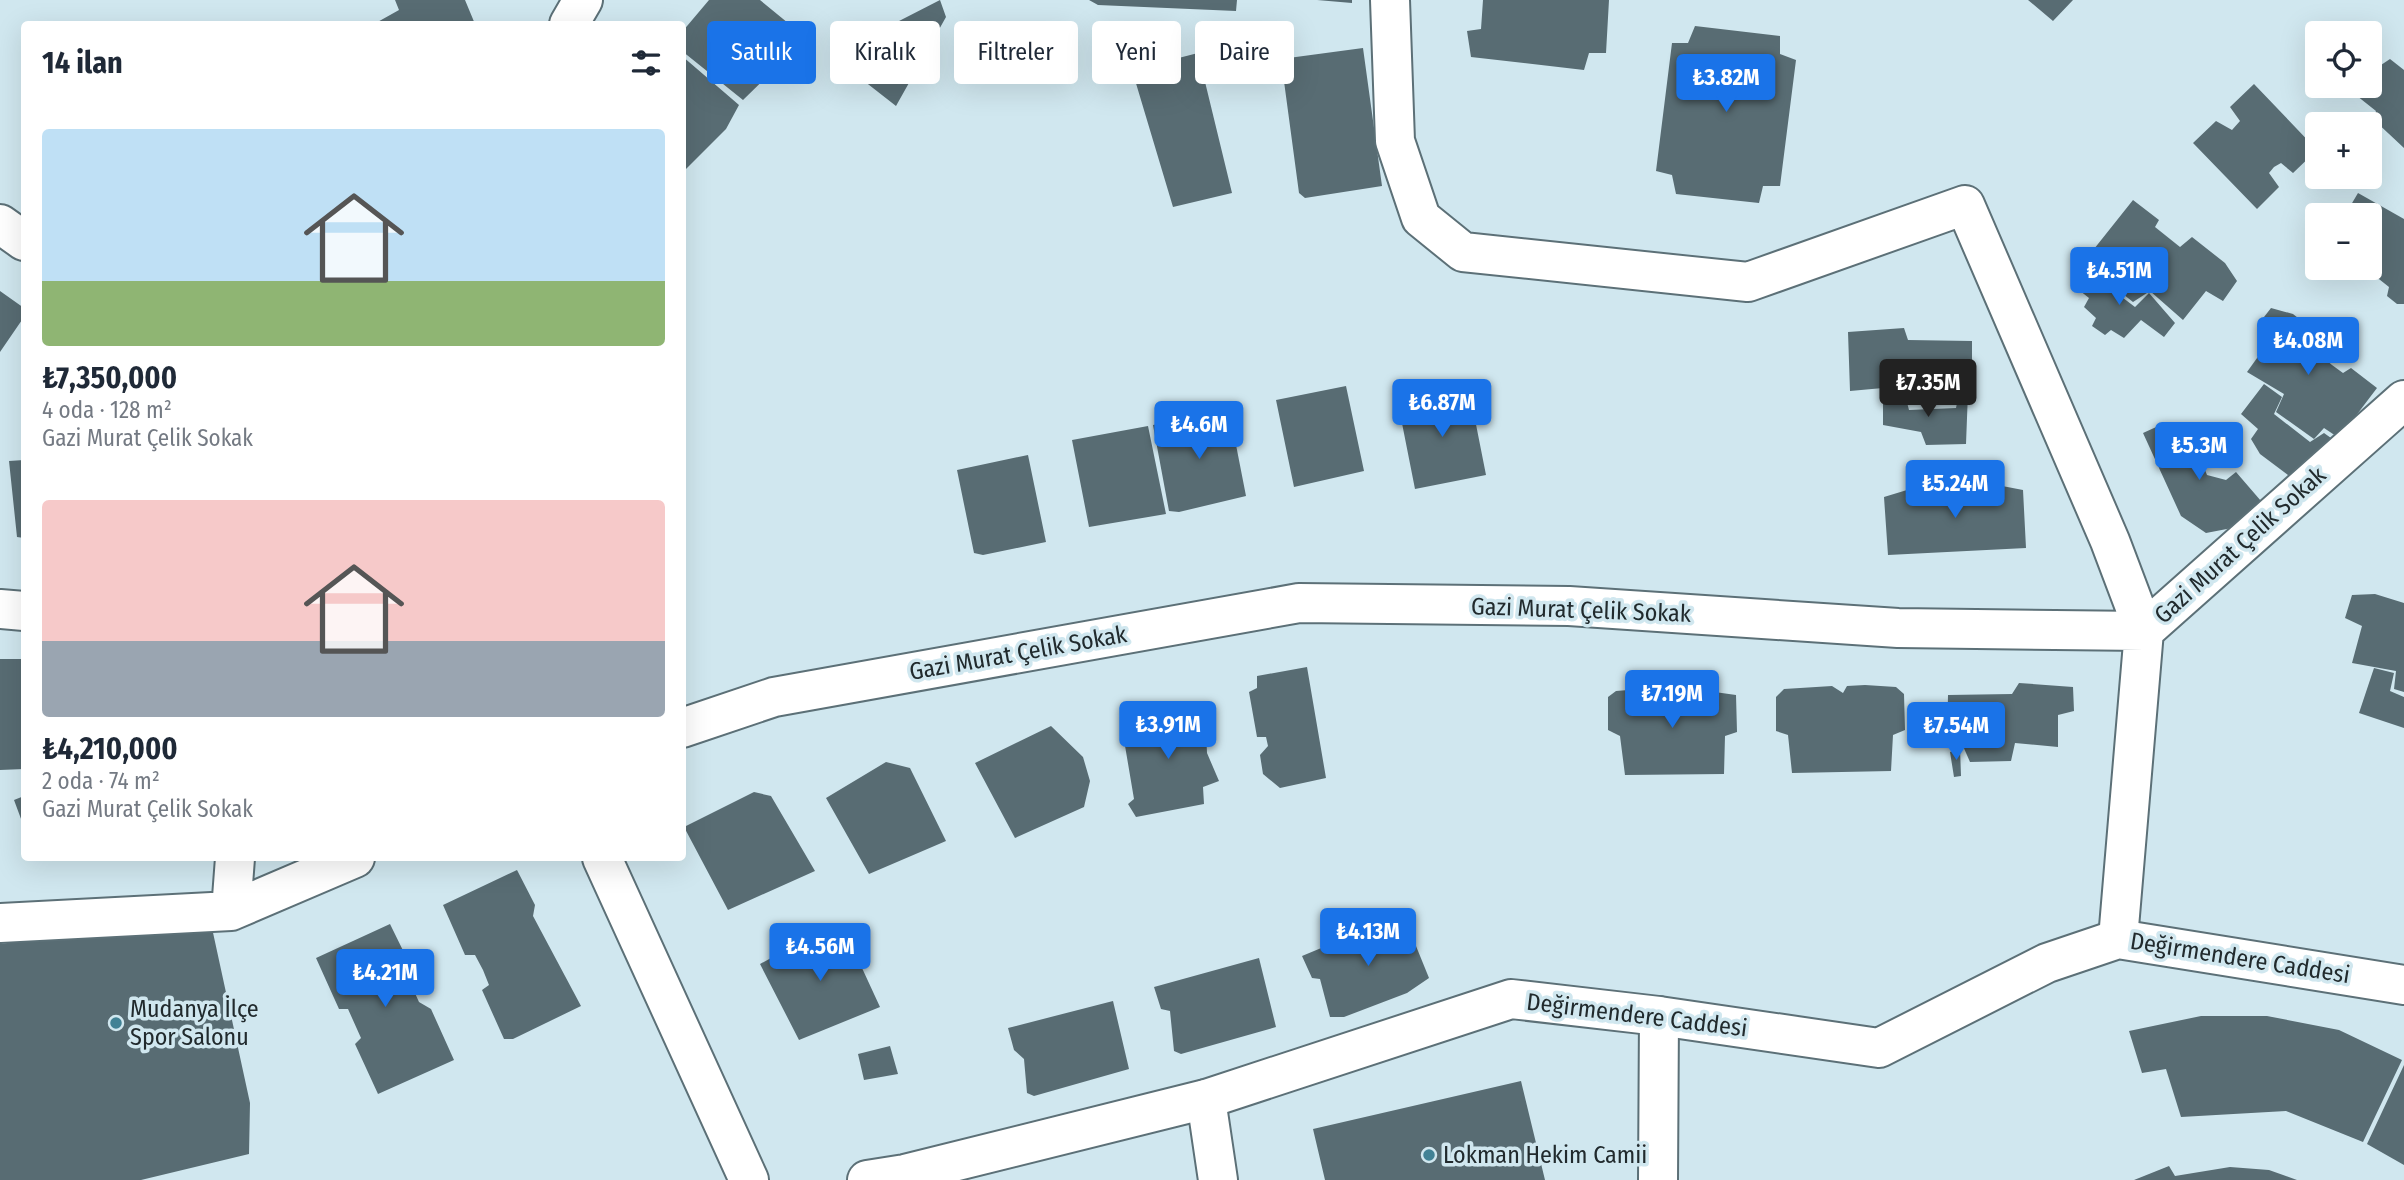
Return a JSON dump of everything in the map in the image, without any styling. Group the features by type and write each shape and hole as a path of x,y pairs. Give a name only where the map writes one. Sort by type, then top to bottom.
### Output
{"street":[{"path":"571,21 583,0"},
{"path":"1390,0 1395,141 1421,218 1463,252 1748,282 1965,205 2110,541 2144,631 2118,940"},
{"path":"0,224 21,239"},
{"name":"Gazi Murat Çelik Sokak","path":"686,727 774,696 1299,603 1569,606 1898,628 2144,631 2404,400"},
{"path":"0,609 21,611"},
{"path":"232,911 234,861"},
{"path":"0,923 232,911 348,861"},
{"path":"603,861 749,1180"},
{"name":"Değirmendere Caddesi","path":"867,1180 905,1174 1206,1099 1511,999 1659,1016 1879,1048 2047,963 2118,940 2404,985"},
{"path":"1658,1180 1659,1016"},
{"path":"1206,1099 1218,1180"}],"building":[{"path":"395,0 465,0 474,21 379,21 399,10"},
{"path":"709,0 760,0 786,21 707,21 707,71 686,54 686,27"},
{"path":"940,0 946,17 940,28 940,21 899,21"},
{"path":"1089,0 1237,0 1236,11 1098,5"},
{"path":"1317,0 1352,0 1352,3"},
{"path":"1483,0 1609,0 1606,53 1589,53 1584,70 1471,57 1467,31 1481,29"},
{"path":"2028,0 2073,0 2053,21"},
{"path":"1695,26 1780,36 1780,54 1796,60 1780,186 1763,186 1759,203 1676,194 1672,175 1656,171 1672,43 1688,43"},
{"path":"1363,48 1382,186 1305,198 1299,193 1284,84 1294,84 1294,57"},
{"path":"1195,54 1195,84 1206,84 1232,193 1173,207 1136,84 1181,84 1181,57"},
{"path":"686,59 707,77 707,84 715,84 739,105 726,129 686,169"},
{"path":"2390,59 2404,70 2404,148 2382,127 2382,112 2376,112 2360,98 2382,98 2382,64"},
{"path":"723,84 759,84 743,100"},
{"path":"868,84 908,84 896,106"},
{"path":"2254,84 2305,137 2305,162 2293,173 2281,163 2274,167 2269,173 2279,187 2257,209 2193,143 2216,121 2232,130 2240,121 2230,107"},
{"path":"2358,193 2376,203 2352,203"},
{"path":"2133,200 2159,220 2155,227 2180,247 2192,237 2225,263 2237,281 2223,301 2206,291 2183,320 2150,291 2133,302 2099,275 2107,261 2094,249"},
{"path":"2382,207 2404,219 2404,304 2397,304 2387,296 2389,287 2380,280"},
{"path":"2095,255 2103,262 2095,273 2098,279 2135,307 2149,293 2175,323 2164,337 2141,320 2124,338 2111,330 2105,335 2092,326 2096,318 2084,307 2089,298 2074,286"},
{"path":"0,291 21,306 21,321 0,352"},
{"path":"2271,308 2293,314 2322,337 2327,342 2319,354 2332,365 2343,373 2351,368 2377,388 2339,438 2324,428 2314,439 2276,412 2284,394 2247,372 2270,340 2257,326"},
{"path":"1904,328 1908,340 1972,341 1972,387 1956,390 1953,405 1908,405 1905,386 1850,391 1848,332"},
{"path":"2264,384 2282,397 2274,414 2310,442 2324,433 2331,438 2292,478 2260,454 2251,439 2258,429 2241,414"},
{"path":"1346,386 1364,471 1294,487 1276,400"},
{"path":"1469,389 1486,475 1415,489 1398,403"},
{"path":"1883,390 1904,391 1909,410 1956,408 1959,393 1968,392 1966,444 1926,445 1921,432 1883,425"},
{"path":"1229,409 1246,496 1179,512 1169,511 1153,425"},
{"path":"2165,423 2170,434 2185,429 2190,437 2204,439 2211,449 2203,465 2207,475 2226,480 2236,472 2261,501 2232,528 2206,533 2181,516 2143,433"},
{"path":"1148,426 1166,514 1089,527 1072,440"},
{"path":"1028,455 1046,542 983,555 974,553 957,470"},
{"path":"21,460 21,538 17,537 9,461"},
{"path":"1997,485 2023,490 2026,548 1888,555 1884,497 1907,490"},
{"path":"2375,594 2404,603 2404,692 2394,689 2396,671 2352,663 2362,626 2345,618 2352,595"},
{"path":"0,659 21,659 21,769 0,770"},
{"path":"1307,667 1326,778 1280,788 1263,774 1260,755 1268,746 1266,737 1257,737 1249,692 1257,688 1257,676"},
{"path":"2374,668 2394,673 2390,691 2404,697 2404,728 2359,713"},
{"path":"2019,683 2073,687 2074,711 2058,715 2058,747 2015,743 2011,761 1970,762 1963,746 1947,743 1948,695 2012,694"},
{"path":"1832,686 1843,693 1847,686 1896,687 1904,694 1905,730 1893,735 1891,771 1792,773 1788,735 1776,731 1776,697 1784,689"},
{"path":"1666,687 1675,695 1679,687 1736,695 1737,732 1725,736 1724,774 1625,775 1620,736 1608,730 1608,697 1616,691"},
{"path":"1205,706 1207,753 1219,781 1203,787 1204,804 1136,817 1128,804 1134,799 1121,722"},
{"path":"1051,726 1083,757 1090,781 1084,807 1015,838 975,763"},
{"path":"1960,748 1961,776 1954,777 1950,752"},
{"path":"886,762 910,768 946,841 869,874 826,798"},
{"path":"754,792 771,796 815,871 728,910 686,831 686,826"},
{"path":"21,797 21,819 14,800"},
{"path":"517,870 535,905 533,916 581,1006 513,1039 504,1039 482,990 489,985 483,970 475,955 465,955 443,905"},
{"path":"1403,914 1429,978 1407,993 1344,1017 1330,1017 1320,979 1312,978 1302,956"},
{"name":"Mudanya İlçe Spor Salonu","path":"172,921 212,928 250,1103 249,1154 141,1180 0,1180 0,944"},
{"path":"390,924 415,975 409,980 419,1002 431,1009 454,1060 378,1094 355,1044 361,1038 348,1009 339,1009 316,958"},
{"path":"844,929 880,1007 799,1040 760,964 820,931"},
{"path":"1259,958 1276,1027 1181,1054 1174,1051 1170,1011 1161,1009 1154,987"},
{"path":"1113,1001 1129,1069 1034,1096 1027,1093 1024,1059 1014,1050 1008,1028"},
{"path":"2201,1016 2267,1016 2339,1030 2402,1060 2363,1142 2286,1111 2181,1117 2166,1069 2142,1073 2129,1031"},
{"path":"890,1046 898,1074 864,1080 858,1054"},
{"path":"2404,1065 2404,1165 2367,1144"},
{"name":"Lokman Hekim Camii","path":"1521,1081 1545,1180 1325,1180 1313,1129"},
{"path":"2169,1166 2175,1176 2230,1167 2269,1170 2297,1180 2134,1180"}],"place":[{"name":"Mudanya İlçe Spor Salonu","path":"116,1023"},
{"name":"Lokman Hekim Camii","path":"1429,1155"}]}
